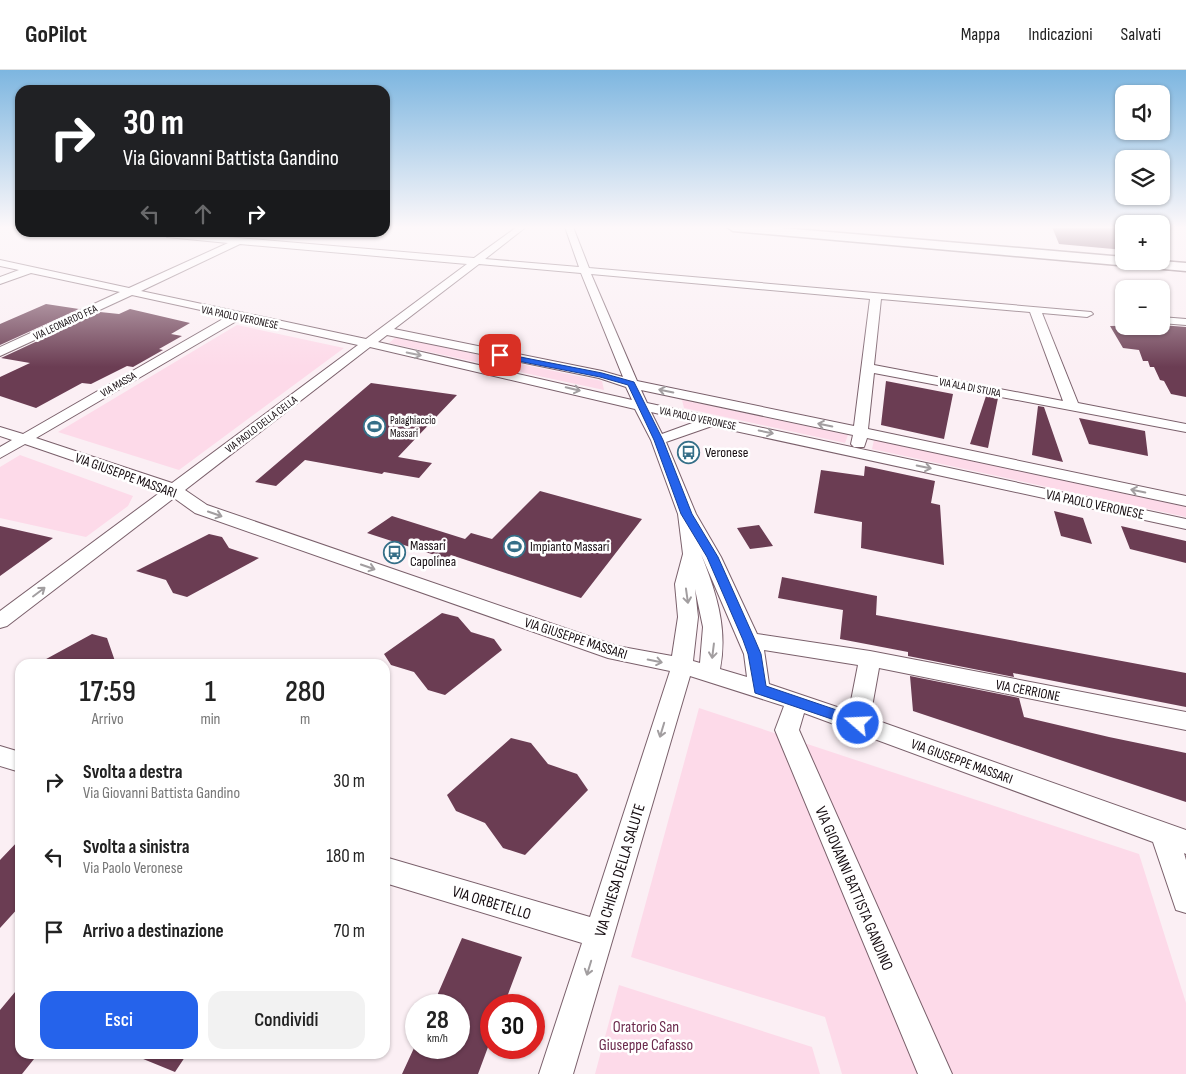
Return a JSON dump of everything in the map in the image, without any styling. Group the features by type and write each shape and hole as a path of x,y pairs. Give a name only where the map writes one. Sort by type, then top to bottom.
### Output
{"street":[{"path":"0,281 19,274"},
{"name":"VIA PAOLO VERONESE","path":"47,274 366,345 481,368 641,406 1186,524"},
{"name":"VIA LEONARDO FEA","path":"0,352 169,274"},
{"name":"VIA PAOLO DELLA CELLA","path":"0,621 459,274"},
{"path":"587,274 641,406 658,440 687,514 712,557 755,654 759,689"},
{"path":"630,274 1087,314"},
{"path":"858,452 876,295"},
{"path":"1035,310 1072,406"},
{"name":"VIA MASSA","path":"0,453 236,316"},
{"path":"1170,321 1186,322"},
{"name":"VIA PAOLO VERONESE","path":"385,331 602,375 632,384 1186,501"},
{"path":"481,368 500,355"},
{"name":"VIA ALA DI STURA","path":"869,368 1186,428"},
{"path":"658,440 712,421"},
{"name":"VIA GIUSEPPE MASSARI","path":"0,431 173,490 201,509 615,654 682,666 759,689 1175,838"},
{"path":"687,514 692,554 708,595 711,612 714,653 708,675"},
{"path":"682,666 688,610 686,584 692,554"},
{"name":"VIA CERRIONE","path":"749,640 870,660 1186,721"},
{"path":"858,723 870,660"},
{"name":"VIA CHIESA DELLA SALUTE","path":"556,1074 682,666"},
{"name":"VIA GIOVANNI BATTISTA GANDINO","path":"797,702 787,730 935,1074"},
{"path":"0,756 15,760"},
{"path":"1175,838 1186,900"},
{"name":"VIA ORBETELLO","path":"390,871 600,934"}],"green space":[{"path":"237,325 344,348 179,470 58,432"},
{"path":"396,337 489,357 480,363 389,343"},
{"path":"501,360 602,381 604,390 492,366"},
{"path":"682,400 848,435 845,443 684,408"},
{"path":"874,440 1186,507 1186,517 872,449"},
{"path":"20,455 133,496 128,506 86,537 0,518 0,467"},
{"path":"699,708 1139,854 1186,1003 1186,1074 842,1074 825,1017 631,957"},
{"name":"Oratorio San Giuseppe Cafasso","path":"619,985 812,1047 820,1074 595,1074"}],"building":[{"path":"46,304 79,309 0,345 0,324"},
{"path":"130,309 190,323 171,334 182,336 159,349 163,350 133,367 127,366 91,384 82,383 36,408 0,396 0,377 30,363 1,358 100,312 119,314"},
{"path":"1110,326 1115,326 1115,334"},
{"path":"1170,326 1186,327 1186,397 1171,394 1164,381 1160,380 1154,367 1150,367 1148,361 1143,361 1139,350 1123,348 1115,335 1170,335"},
{"path":"886,381 953,394 944,439 881,425"},
{"name":"Palaghiaccio Massari","path":"371,383 457,395 398,457 432,463 419,478 384,472 382,474 305,460 276,486 255,482"},
{"path":"986,396 998,398 988,448 970,444"},
{"path":"1038,406 1044,407 1063,462 1032,455"},
{"path":"1079,418 1145,431 1148,456 1089,444"},
{"path":"865,466 935,481 931,503 940,505 944,565 861,548 862,522 814,513 821,470 864,476"},
{"name":"Impianto Massari","path":"540,491 642,519 581,598 451,555 447,559 367,533 392,516 465,539 471,533 492,539"},
{"path":"1054,511 1083,518 1092,544 1061,536"},
{"path":"759,525 773,546 750,549 737,528"},
{"path":"0,526 53,538 0,576"},
{"path":"1121,526 1186,541 1186,563 1130,549"},
{"path":"209,534 222,537 229,548 259,558 187,597 173,593 166,580 136,571"},
{"path":"782,577 877,596 876,615 1186,673 1186,707 1013,673 1014,677 908,656 908,652 840,639 843,610 778,598"},
{"path":"442,613 458,617 471,632 494,639 502,650 445,695 428,690 414,672 391,665 390,659 387,659 384,654"},
{"path":"92,634 107,638 114,659 46,659"},
{"path":"910,676 1019,698 1024,717 1186,753 1186,802 913,711"},
{"path":"511,738 531,743 548,764 577,774 588,790 525,855 503,848 485,823 456,811 447,795"},
{"path":"15,844 15,912 0,928 0,860"},
{"path":"462,938 522,957 508,994 480,994 480,1059 484,1059 478,1074 402,1074 409,1059 470,1059 470,994 438,994"},
{"path":"15,992 15,1059 34,1059 22,1074 0,1074 0,1010"},
{"path":"143,1059 184,1059 175,1072"}],"place":[{"name":"Palaghiaccio Massari","path":"374,426"},
{"name":"Veronese","path":"689,452"},
{"name":"Impianto Massari","path":"514,546"},
{"name":"Massari Capolinea","path":"394,553"}],"route":[{"path":"500,355 602,375 632,384 658,440 687,514 712,557 755,654 759,689 858,723"}]}
